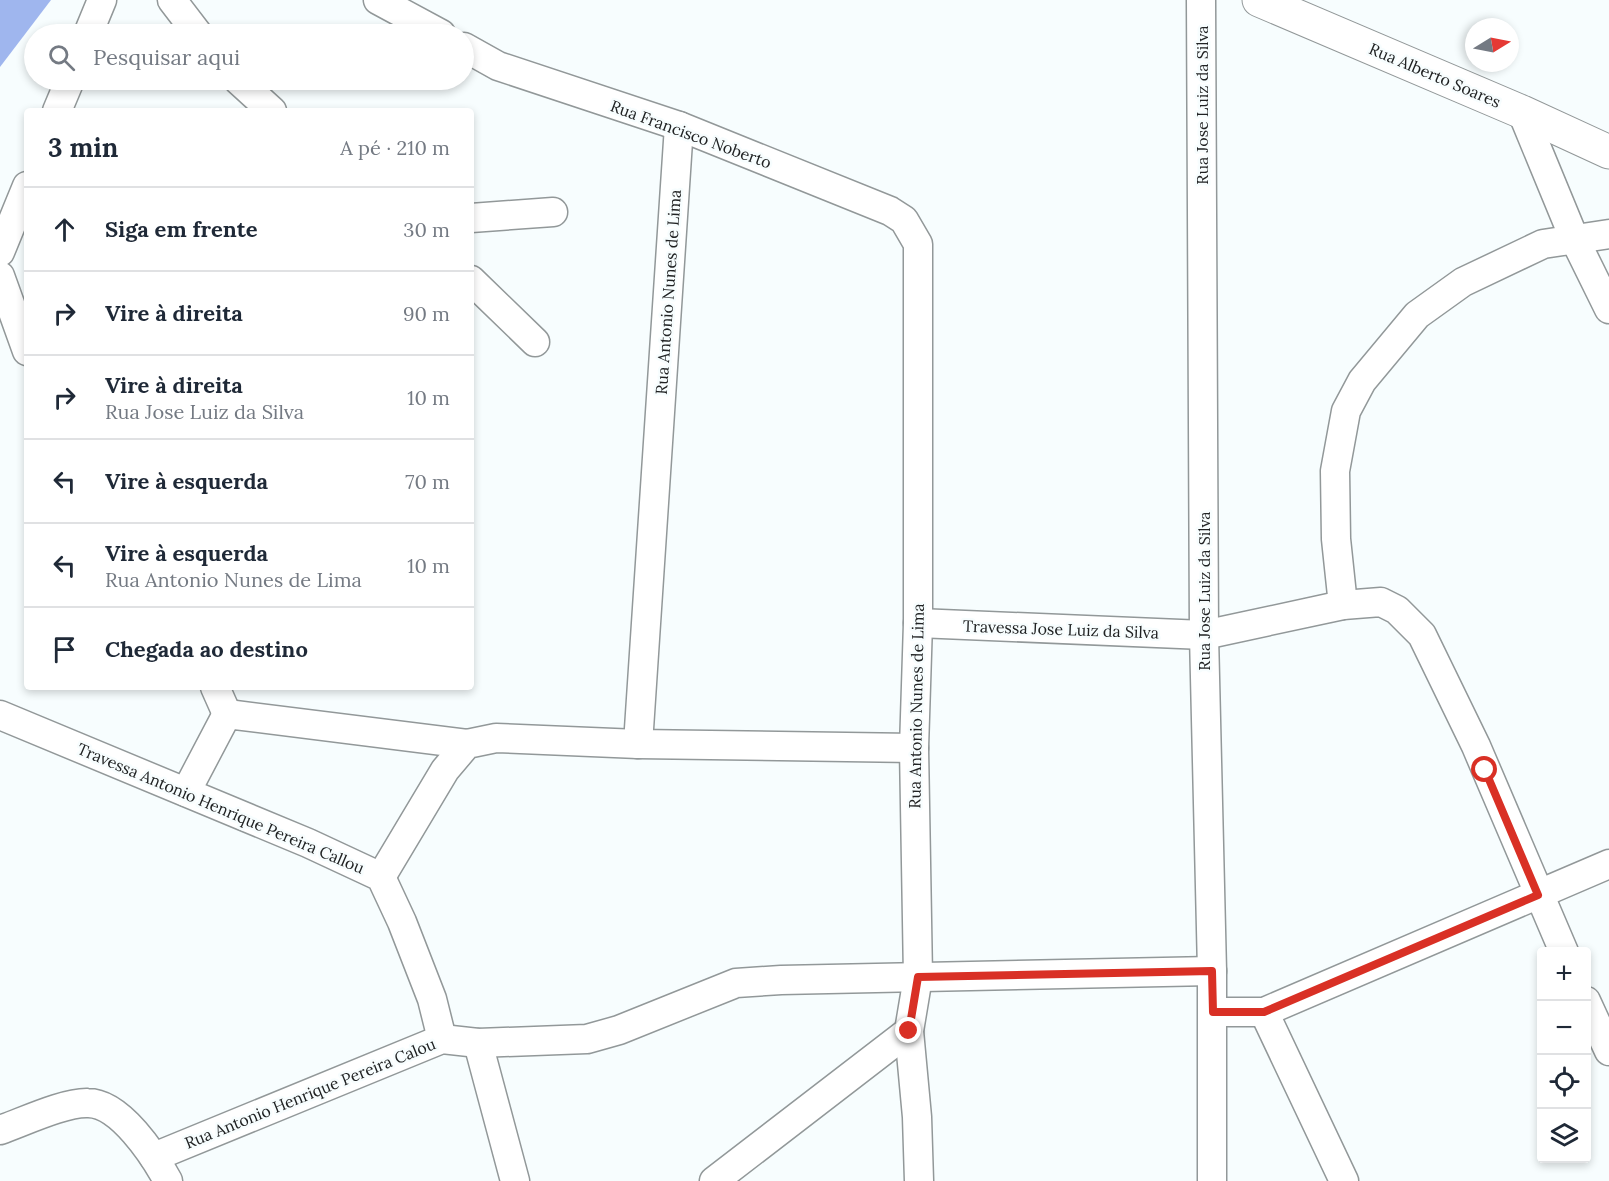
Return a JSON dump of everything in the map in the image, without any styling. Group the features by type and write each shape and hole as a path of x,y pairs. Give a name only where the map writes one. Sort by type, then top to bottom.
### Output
{"main road":[{"name":"Rua Alberto Soares","path":"1259,0 1522,112 1609,152"}],"street":[{"path":"92,24 102,0"},
{"path":"172,0 190,24"},
{"path":"378,0 422,24"},
{"name":"Rua Jose Luiz da Silva","path":"1202,0 1204,635 1213,1012 1212,1181"},
{"name":"Rua Francisco Noberto","path":"474,53 498,66 679,126 890,211 904,219 913,232"},
{"path":"58,108 66,90"},
{"path":"249,90 269,108"},
{"path":"1522,112 1574,238 1609,309"},
{"name":"Rua Antonio Nunes de Lima","path":"638,744 679,126"},
{"path":"0,252 24,193"},
{"path":"474,218 553,212"},
{"name":"Rua Antonio Nunes de Lima","path":"913,232 918,244 919,257 918,623 914,748 918,977 909,1031 917,1117 919,1181"},
{"path":"1343,605 1336,539 1335,471 1346,411 1362,381 1417,315 1463,282 1543,244 1609,234"},
{"path":"0,276 24,343"},
{"path":"474,283 534,342"},
{"name":"Travessa Jose Luiz da Silva","path":"918,623 1204,635 1343,605 1381,602 1397,610 1422,635 1476,746 1562,947"},
{"path":"216,690 227,714"},
{"path":"227,714 467,744 496,738 638,744 914,748"},
{"path":"186,792 227,714"},
{"name":"Travessa Antonio Henrique Pereira Callou","path":"0,715 308,843 381,878 402,922 432,999 442,1039"},
{"path":"381,878 445,770 467,744"},
{"path":"1213,1012 1264,1012 1609,864"},
{"name":"Rua Antonio Henrique Pereira Calou","path":"161,1169 442,1039 478,1043 567,1041 595,1037 619,1030 736,983 1212,971"},
{"path":"1591,1010 1609,1051"},
{"path":"1264,1012 1344,1181"},
{"path":"714,1181 909,1031"},
{"path":"478,1043 515,1181"},
{"path":"0,1130 69,1105 90,1102 108,1108 120,1118 161,1169"}],"water":[{"path":"0,0 51,0 33,24 24,24 24,35 0,67"}],"route":[{"path":"909,1031 918,977 1212,971 1213,1012 1264,1012 1538,895 1485,770"}]}
